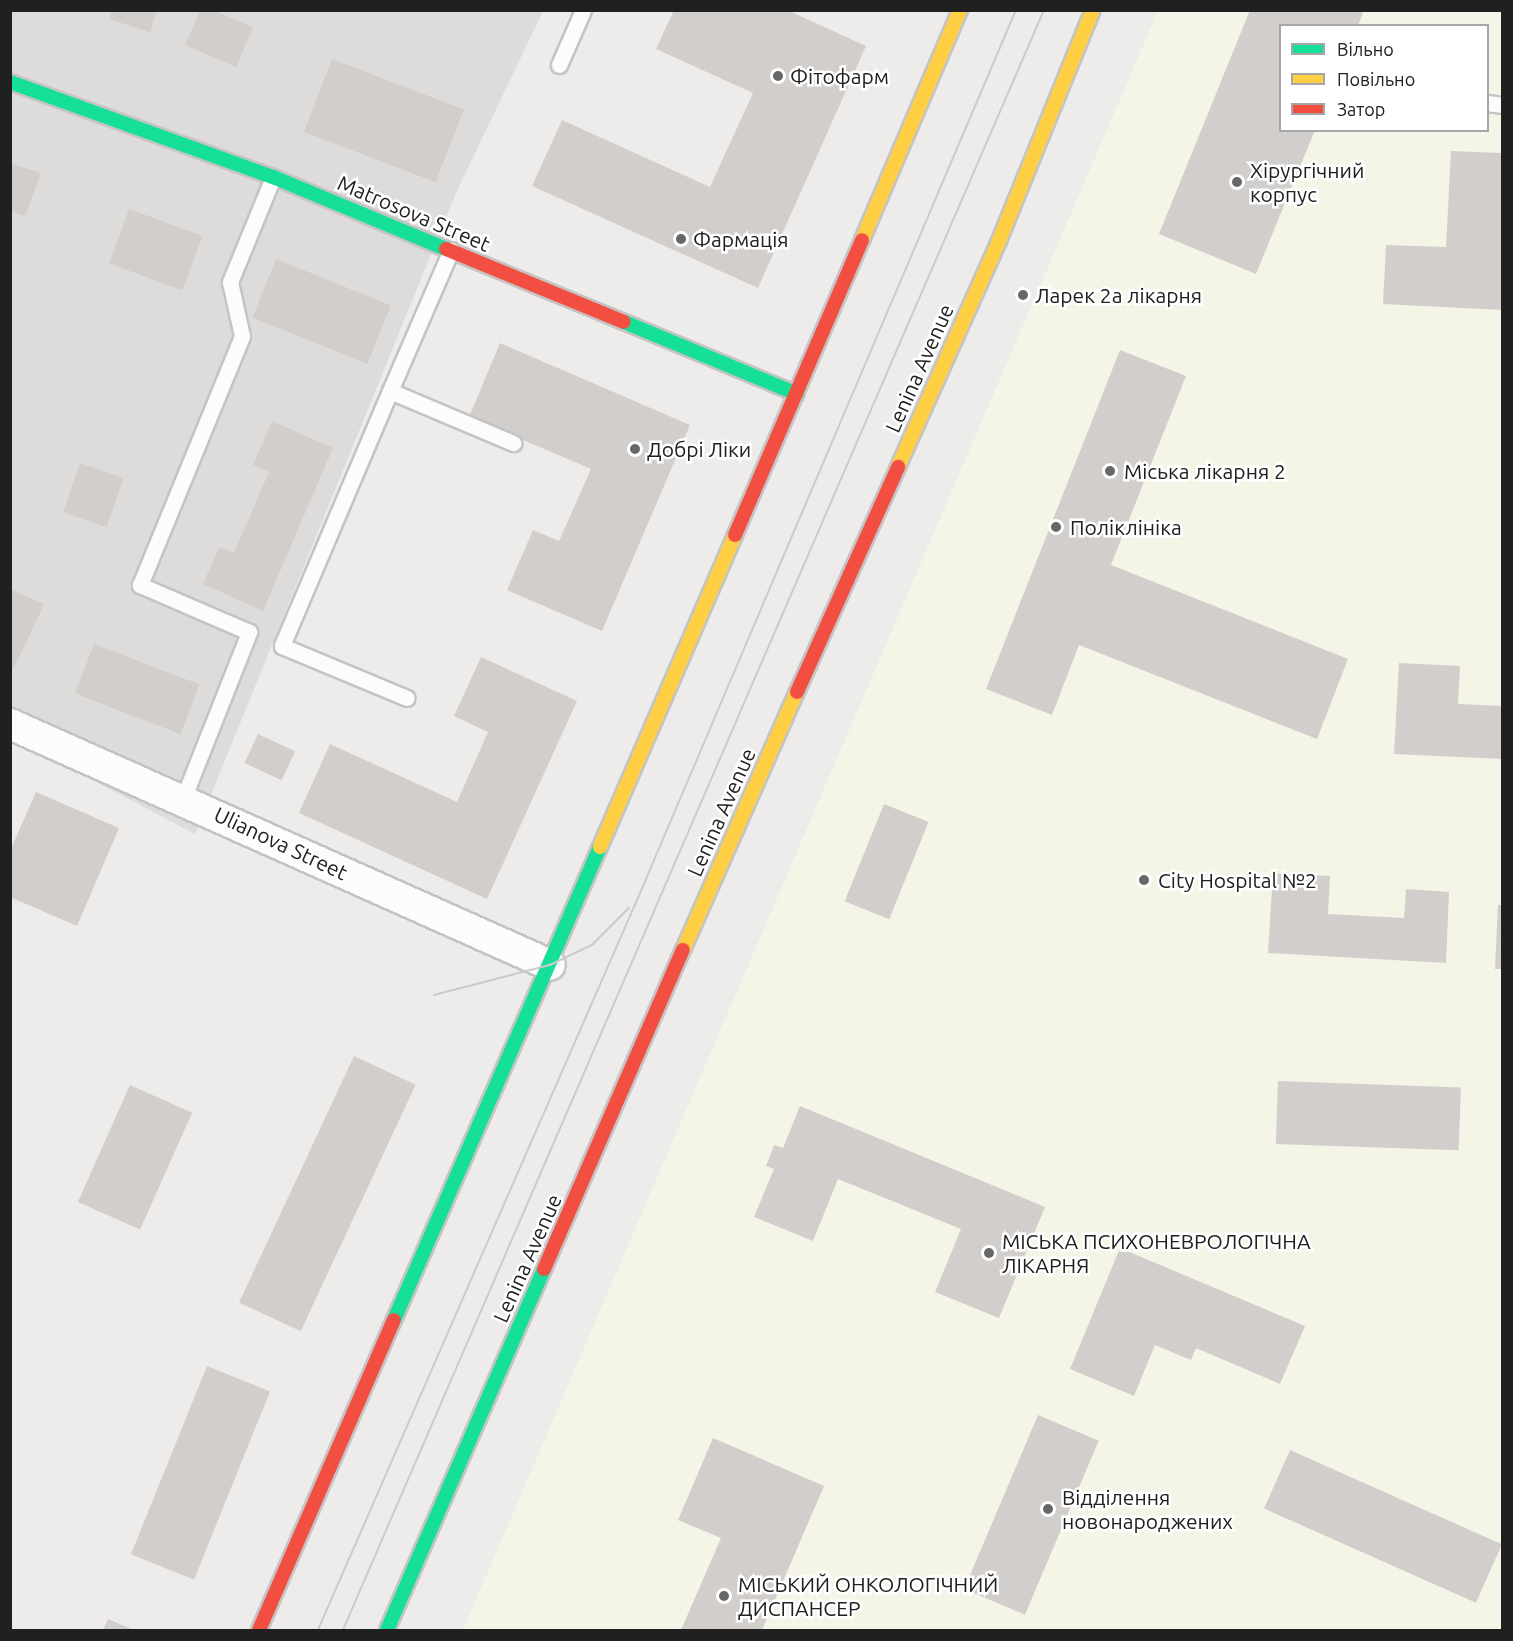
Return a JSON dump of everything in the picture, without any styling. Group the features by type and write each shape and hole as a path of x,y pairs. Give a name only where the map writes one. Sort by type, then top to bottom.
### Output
{"main road":[{"path":"259,1630 550,965 960,10"},
{"name":"Lenina Avenue","path":"387,1630 738,824 999,241 1093,10"},
{"name":"Matrosova Street","path":"10,82 273,177 797,394"}],"street":[{"name":"Ulianova Street","path":"10,724 183,799 550,965"}],"lane":[{"path":"559,65 583,10"},
{"path":"183,799 249,632 140,585 242,336 230,282 273,177"},
{"path":"407,698 282,646 451,250"},
{"path":"390,391 513,442"}],"shaded area":[{"path":"10,11 543,11 456,193 195,834 11,737"},
{"name":"City Hospital №2","path":"1158,11 1502,11 1502,1630 463,1630"}],"building":[{"path":"112,10 157,10 150,32 109,19"},
{"path":"200,10 213,10 253,27 236,67 185,45"},
{"path":"674,10 787,10 866,46 758,288 532,186 562,120 710,187 753,93 656,49"},
{"name":"Хірургічний корпус","path":"1250,10 1364,10 1359,24 1279,24 1279,132 1314,132 1256,274 1159,234"},
{"path":"332,59 464,110 436,182 304,132"},
{"path":"1451,151 1502,153 1502,310 1383,304 1386,245 1446,247"},
{"path":"10,163 41,173 25,216 10,211"},
{"path":"129,209 202,236 182,290 109,264"},
{"path":"276,259 391,305 367,364 252,317"},
{"path":"500,343 690,425 602,631 507,590 533,530 559,541 591,469 469,417"},
{"name":"Міська лікарня 2","path":"1120,350 1186,376 1111,565 1348,659 1317,739 1079,645 1052,715 986,689"},
{"path":"272,421 333,448 263,611 203,584 219,547 234,553 269,472 253,465"},
{"path":"80,463 123,478 107,527 63,512"},
{"path":"10,589 44,604 14,668 10,667"},
{"path":"94,644 199,684 181,734 75,693"},
{"path":"481,657 577,701 487,899 299,813 330,744 457,802 488,732 454,716"},
{"path":"1399,663 1460,666 1458,704 1502,706 1502,759 1394,754"},
{"path":"258,734 295,751 282,780 244,763"},
{"path":"36,792 119,828 77,926 10,897 10,851"},
{"path":"884,804 929,822 889,919 845,901"},
{"path":"1273,873 1330,876 1328,914 1404,918 1406,889 1449,892 1446,963 1268,953"},
{"path":"1498,905 1502,905 1502,969 1495,969"},
{"path":"354,1056 416,1085 301,1331 239,1303"},
{"path":"1278,1081 1461,1087 1459,1150 1276,1144"},
{"path":"130,1085 192,1113 140,1230 78,1202"},
{"path":"800,1106 1045,1207 999,1318 935,1292 961,1229 838,1179 813,1241 754,1217 774,1169 766,1166 774,1145 783,1148"},
{"path":"1120,1248 1305,1326 1280,1384 1196,1348 1191,1360 1155,1345 1134,1396 1070,1369"},
{"path":"207,1366 270,1391 194,1580 131,1554"},
{"path":"1038,1415 1099,1441 1025,1615 964,1589"},
{"path":"713,1438 824,1486 762,1630 681,1630 721,1538 678,1520"},
{"path":"1290,1450 1502,1544 1476,1603 1264,1508"},
{"path":"108,1619 134,1630 103,1630"}],"tram line":[{"path":"318,1630 638,898 1016,10"},
{"path":"343,1630 1044,10"},
{"path":"434,995 550,965 592,945 629,908"}],"traffic: fast":[{"path":"10,82 273,177 446,249"},
{"path":"624,322 797,394"},
{"path":"394,1320 600,847"},
{"path":"387,1630 544,1269"}],"traffic: slow":[{"path":"862,240 960,10"},
{"path":"898,467 999,241 1093,10"},
{"path":"600,847 735,535"},
{"path":"683,950 797,692"}],"traffic: jam":[{"path":"735,535 862,240"},
{"path":"446,249 624,322"},
{"path":"797,692 898,467"},
{"path":"544,1269 683,950"},
{"path":"259,1630 394,1320"}],"place":[{"name":"Фітофарм","path":"778,76"},
{"name":"Хірургічний корпус","path":"1237,182"},
{"name":"Фармація","path":"681,239"},
{"name":"Ларек 2а лікарня","path":"1023,295"},
{"name":"Добрі Ліки","path":"635,449"},
{"name":"Міська лікарня 2","path":"1110,471"},
{"name":"Поліклініка","path":"1056,527"},
{"name":"City Hospital №2","path":"1144,880"},
{"name":"МІСЬКА ПСИХОНЕВРОЛОГІЧНА ЛІКАРНЯ","path":"989,1253"},
{"name":"Відділення новонароджених","path":"1048,1509"},
{"name":"МІСЬКИЙ ОНКОЛОГІЧНИЙ ДИСПАНСЕР","path":"724,1596"}]}
